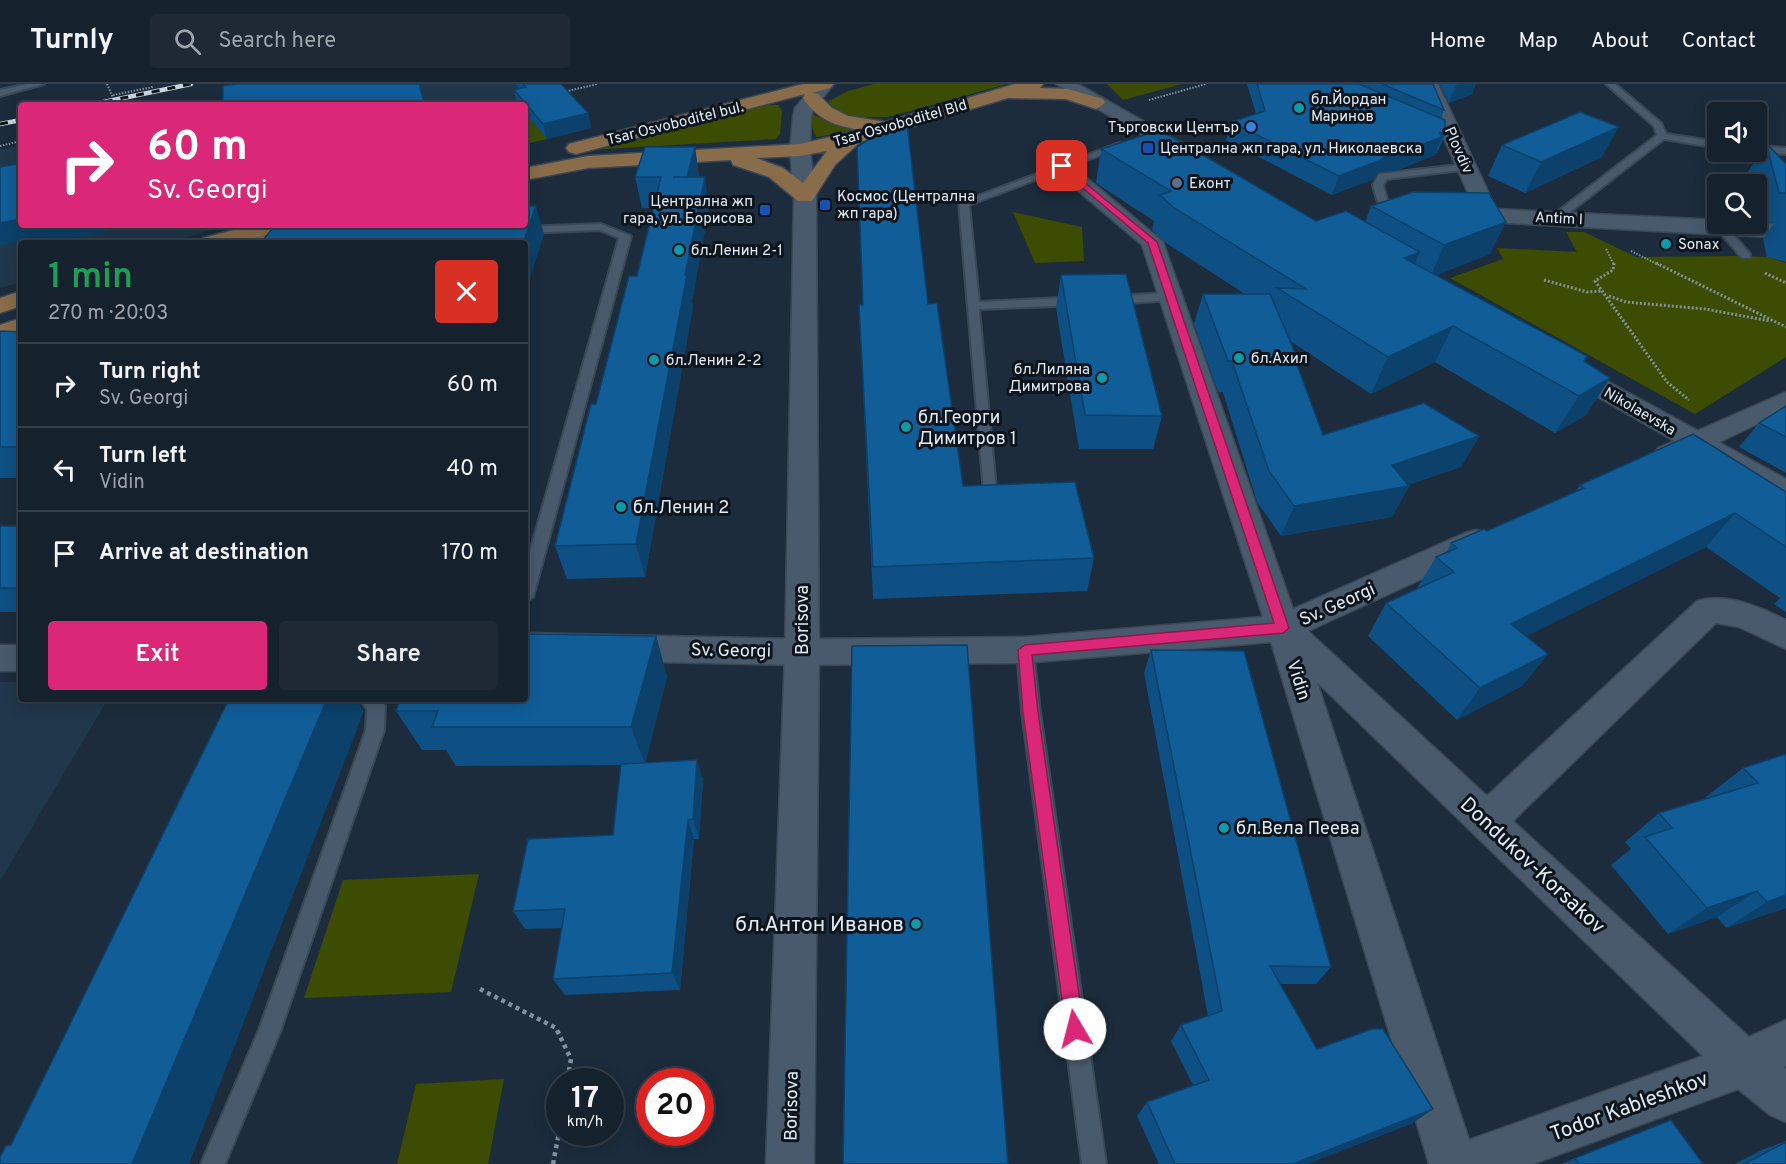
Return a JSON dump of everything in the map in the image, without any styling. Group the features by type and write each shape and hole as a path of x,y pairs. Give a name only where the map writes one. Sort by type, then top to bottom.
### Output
{"main road":[{"name":"Tsar Osvoboditel Bld","path":"800,150 854,138 1011,88 1034,84"},
{"path":"1011,88 1068,94 1100,105"},
{"path":"820,89 823,112 842,121 877,125 909,120"},
{"name":"Tsar Osvoboditel bul.","path":"528,160 820,89"},
{"path":"705,156 763,166 794,183 805,197 827,161 854,138"},
{"name":"Tsar Osvoboditel bul.","path":"528,173 588,162 800,150"},
{"path":"222,240 267,228"},
{"path":"275,240 321,228"},
{"path":"0,334 18,326"}],"street":[{"path":"1065,84 1100,105 1140,138 1212,168"},
{"name":"Plovdiv","path":"1429,84 1449,138 1467,167 1488,215"},
{"name":"Borisova","path":"790,1164 802,652 805,197 800,150 802,117 820,89"},
{"name":"Vidin","path":"1062,166 1152,242 1283,628 1453,1164"},
{"name":"Antim I","path":"1377,222 1398,214 1426,214 1557,217 1707,227"},
{"name":"Antim I","path":"1767,230 1786,231"},
{"name":"Nikolaevska","path":"1541,355 1786,492"},
{"path":"1641,467 1786,400"},
{"name":"Sv. Georgi","path":"528,646 802,652 1025,650 1283,628 1500,531"},
{"path":"1487,821 1709,610 1752,616 1786,636"},
{"name":"Dondukov-Korsakov","path":"1283,628 1744,1064 1786,1099"},
{"path":"0,658 18,658"},
{"name":"Todor Kableshkov","path":"1468,1164 1744,1064 1786,1042"}],"lane":[{"path":"0,93 40,84"},
{"path":"1610,84 1658,125 1662,136"},
{"path":"1557,217 1662,136 1707,143"},
{"path":"989,489 964,202 1140,138"},
{"path":"1767,150 1786,151"},
{"path":"1398,214 1382,200 1378,185 1383,176 1467,167"},
{"path":"513,230 601,227 624,236 528,586"},
{"path":"1727,234 1746,256"},
{"path":"973,306 1170,297"},
{"path":"1025,650 1031,712 1094,1164"},
{"path":"213,1164 269,1032 375,730 376,706 371,702"}],"path":[{"path":"107,84 115,102"},
{"path":"553,94 598,84"},
{"path":"1100,105 1131,100 1136,103 1206,84"},
{"path":"113,95 153,87"},
{"path":"514,102 528,99"},
{"path":"0,146 18,142"},
{"path":"1557,217 1598,235 1614,261 1613,270 1599,276 1595,281 1667,382 1725,429"},
{"path":"1630,251 1786,327"},
{"path":"1544,280 1587,292 1603,291"},
{"path":"1606,296 1626,302 1705,309 1776,322"},
{"path":"480,989 556,1028 571,1059 569,1068"},
{"path":"553,1164 556,1146"}],"shaded area":[{"path":"332,84 516,84 561,135 528,143 528,102 235,102"},
{"path":"18,146 18,228 219,228 176,240 18,240 18,283 0,288 0,150"},
{"path":"0,682 18,682 18,702 106,702 0,881"}],"green space":[{"path":"874,84 1007,84 888,117 852,117 830,107 829,101 848,91"},
{"path":"1107,84 1182,84 1123,100"},
{"path":"528,102 530,102 533,122 547,139 528,143"},
{"path":"764,105 778,105 782,110 780,134 776,139 587,150"},
{"path":"812,114 829,122 854,128 855,131 816,137 808,116"},
{"path":"1013,212 1082,227 1084,261 1035,263"},
{"path":"1566,232 1584,232 1636,257 1767,257 1786,263 1786,357 1695,414 1450,278 1503,259 1497,248 1577,252"},
{"path":"479,874 451,992 304,998 343,880"},
{"path":"504,1079 488,1164 397,1164 416,1084"}],"building":[{"path":"237,84 419,84 424,102 223,102 223,86"},
{"path":"523,84 561,84 588,113 543,124 528,106 528,102 524,102 514,90 526,87"},
{"path":"1257,84 1359,84 1445,120 1445,135 1440,133 1442,137 1405,151 1386,153 1381,160 1339,176 1231,122 1265,111"},
{"path":"1382,84 1433,84 1444,110"},
{"path":"1580,112 1619,127 1541,162 1502,145"},
{"path":"907,123 928,304 937,303 963,486 1075,482 1094,558 873,567 859,305 863,305 857,147 883,130"},
{"path":"1160,130 1316,221 1346,211 1420,252 1404,258 1587,356 1584,361 1610,378 1579,396 1453,326 1388,357 1277,288 1306,289 1174,208 1160,195 1171,191 1101,149"},
{"path":"1767,144 1786,164 1786,193 1779,193"},
{"path":"645,147 695,147 687,177 705,177 636,544 555,546 591,404 596,404 629,276 637,276 661,177 635,177"},
{"path":"18,164 18,220 0,223 0,167"},
{"path":"1413,192 1489,193 1506,222 1444,245 1371,206"},
{"path":"528,206 536,206 524,240 263,240 273,228 528,228"},
{"name":"бл.Лиляна Димитрова","path":"1126,274 1162,416 1085,415 1061,275"},
{"path":"1203,294 1270,294 1299,362 1296,362 1323,435 1424,403 1479,436 1392,465 1409,486 1294,506 1269,471 1232,361 1228,361"},
{"path":"1,331 18,332 18,447 0,447"},
{"path":"1786,406 1786,437 1759,423"},
{"path":"1693,434 1786,492 1786,547 1735,513 1511,624 1548,654 1480,688 1386,603 1454,572 1436,557 1457,548 1451,543 1484,529 1487,531 1584,488 1580,485"},
{"path":"0,526 18,526 18,588 0,588"},
{"path":"528,634 656,636 631,727 432,727 438,711 396,711 399,702 528,702"},
{"name":"бл.Антон Иванов","path":"967,645 1008,1164 843,1164 852,646"},
{"path":"1151,650 1244,651 1331,967 1270,966 1317,1049 1372,1029 1383,1029 1433,1109 1293,1164 1175,1164 1147,1102 1209,1080 1181,1025 1222,1011"},
{"path":"228,702 326,702 132,1164 0,1164 0,1157 6,1146 11,1145"},
{"path":"1786,754 1786,895 1767,902 1757,891 1707,908 1645,837 1672,828 1659,813 1758,783 1743,768"},
{"path":"697,760 693,819 688,820 672,973 553,979 565,909 513,911 528,839 613,835 621,764"},
{"path":"1671,1120 1703,1164 1579,1164 1575,1158"},
{"path":"1786,1142 1786,1164 1744,1164"}],"railway":[{"path":"104,102 191,84"},
{"path":"0,124 18,121"}],"place":[{"name":"бл.Йордан Маринов","path":"1299,108"},
{"name":"Търговски Център","path":"1251,127"},
{"name":"Централна жп гара, ул. Николаевска","path":"1148,148"},
{"name":"Еконт","path":"1177,183"},
{"name":"Космос (Централна жп гара)","path":"825,205"},
{"name":"Централна жп гара, ул. Борисова","path":"765,210"},
{"name":"Sonax","path":"1666,244"},
{"name":"бл.Ленин 2-1","path":"679,250"},
{"name":"бл.Ахил","path":"1239,358"},
{"name":"бл.Ленин 2-2","path":"654,360"},
{"name":"бл.Лиляна Димитрова","path":"1102,378"},
{"name":"бл.Георги Димитров 1","path":"906,427"},
{"name":"бл.Ленин 2","path":"621,507"},
{"name":"бл.Вела Пеева","path":"1224,828"},
{"name":"бл.Антон Иванов","path":"916,924"}],"route":[{"path":"1062,166 1152,242 1283,628 1025,650 1031,712 1075,1029"}]}
